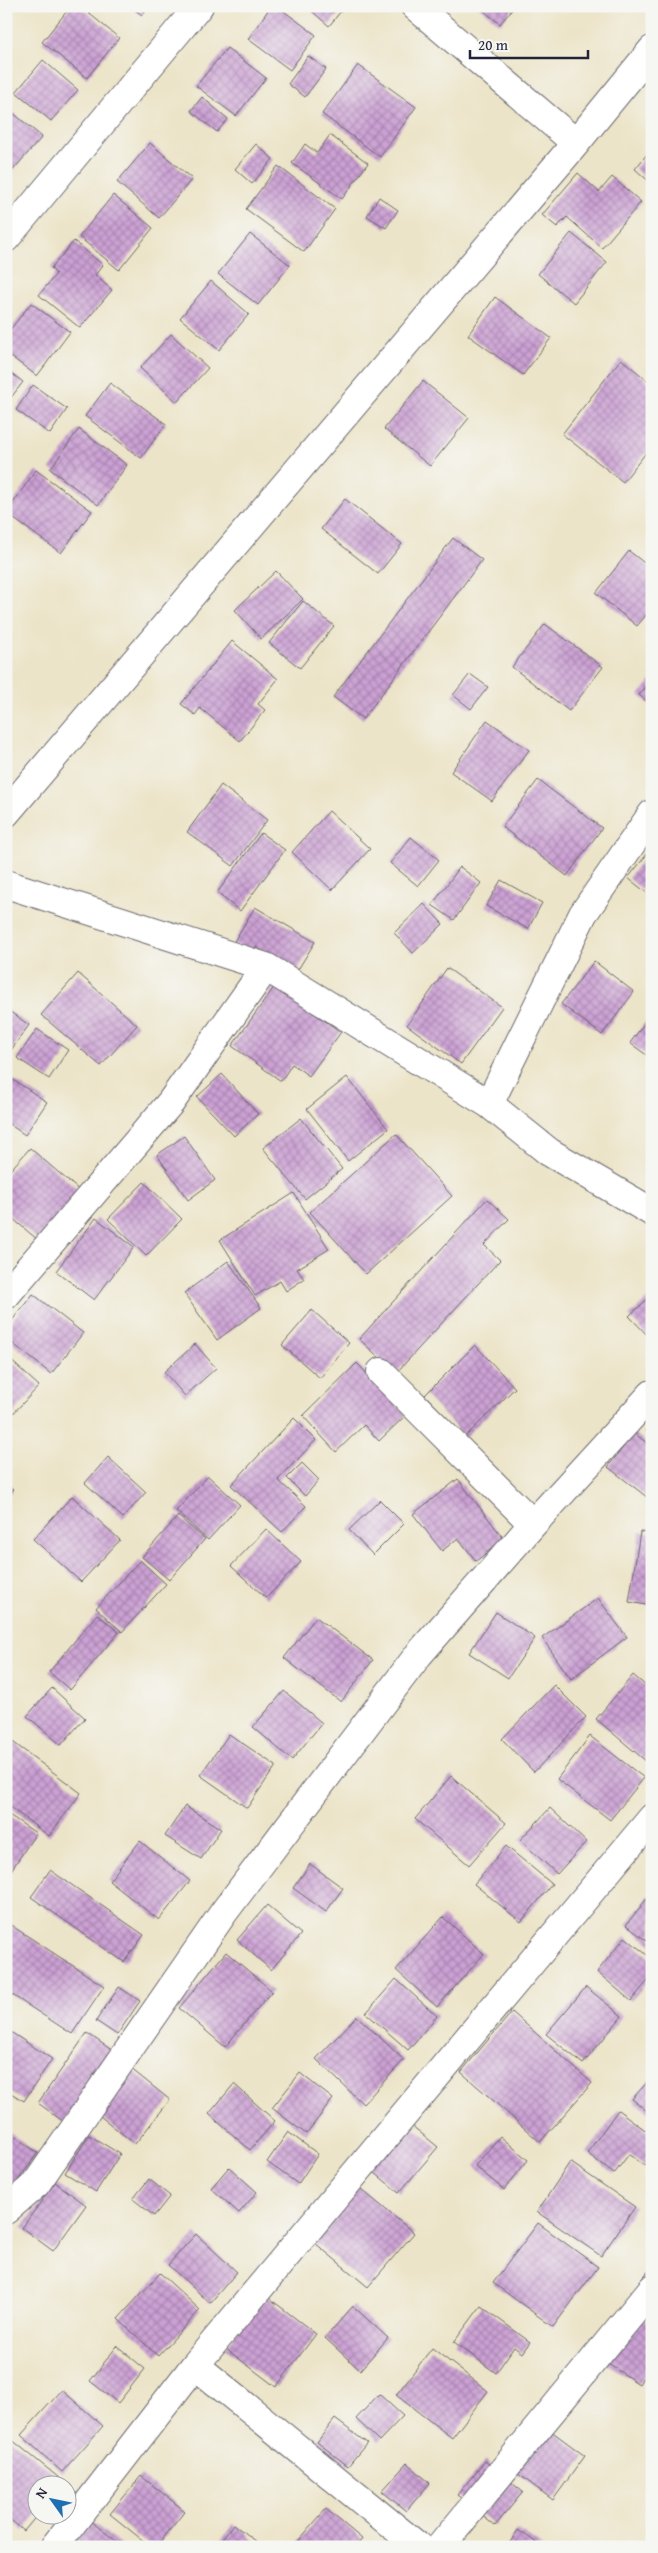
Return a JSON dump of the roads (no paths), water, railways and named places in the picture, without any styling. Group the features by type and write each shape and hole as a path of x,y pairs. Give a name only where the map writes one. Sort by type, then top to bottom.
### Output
{"street":[{"path":"6,238 199,6"},
{"path":"415,6 576,143"},
{"path":"6,813 576,143 652,50"},
{"path":"489,1104 583,914 652,814"},
{"path":"6,884 266,967 489,1104 549,1152 652,1212"},
{"path":"6,1295 171,1102 266,967"},
{"path":"381,1372 532,1524"},
{"path":"6,2210 36,2184 224,1912 419,1654 532,1524 652,1394"},
{"path":"54,2547 194,2365 652,1818"},
{"path":"440,2547 652,2289"},
{"path":"194,2365 419,2547"}]}
